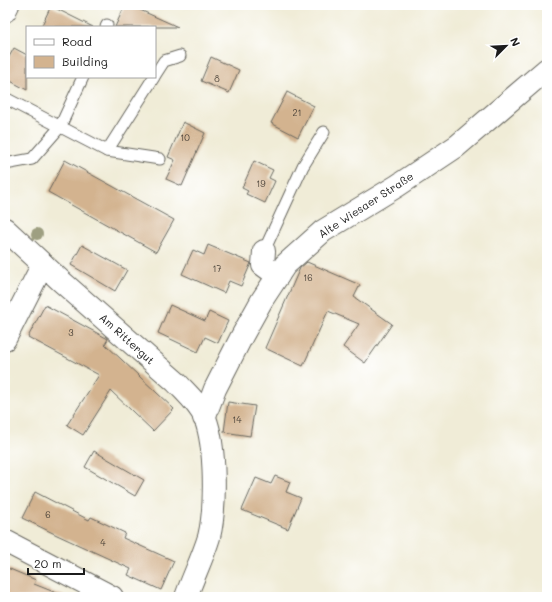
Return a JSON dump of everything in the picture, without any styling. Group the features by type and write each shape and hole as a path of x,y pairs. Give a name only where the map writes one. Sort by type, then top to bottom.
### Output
{"street":[{"path":"5,11 8,5"},
{"name":"Alte Wiesaer Straße","path":"204,418 215,390 242,336 262,300 285,265 323,231 397,186 457,146 547,69"},
{"name":"Am Rittergut","path":"5,228 43,264 176,382 192,398 204,418 212,450 213,508 209,536 186,597"},
{"path":"264,251 263,265 278,276"},
{"path":"5,339 43,264"},
{"path":"5,541 112,597"}],"lane":[{"path":"156,73 164,61 180,56"},
{"path":"5,164 32,159 60,127 83,78"},
{"path":"107,151 153,78"},
{"path":"5,98 107,151 160,160"},
{"path":"264,251 303,166 324,132"}],"building":[{"path":"125,5 129,5 178,27 156,26 115,26"},
{"path":"51,6 91,26 41,26"},
{"path":"14,48 26,54 27,90 5,78 5,64"},
{"path":"211,57 239,70 229,93 201,81"},
{"path":"287,92 314,106 298,137 271,123"},
{"path":"183,122 205,133 182,186 166,179 175,160 168,157"},
{"path":"65,160 174,220 156,252 48,192"},
{"path":"254,161 273,170 269,178 275,181 265,203 246,194 248,191 242,188"},
{"path":"82,245 127,270 115,291 71,265"},
{"path":"208,245 251,263 241,286 229,281 224,293 182,274 193,250 204,255"},
{"path":"307,262 360,285 354,297 392,324 365,363 343,347 359,324 328,311 303,366 265,348 300,268"},
{"path":"45,305 108,339 105,344 174,409 153,431 111,391 83,435 67,425 99,375 28,337"},
{"path":"170,305 205,321 209,312 228,321 218,343 205,337 198,352 158,333"},
{"path":"228,402 255,406 250,436 224,432"},
{"path":"94,451 144,480 135,496 85,467"},
{"path":"275,476 290,482 286,492 301,498 288,529 242,510 256,478 271,484"},
{"path":"35,492 89,520 91,517 125,533 123,538 174,561 161,590 128,575 131,569 22,518"},
{"path":"5,567 36,580 34,584 64,597 5,597"}]}
